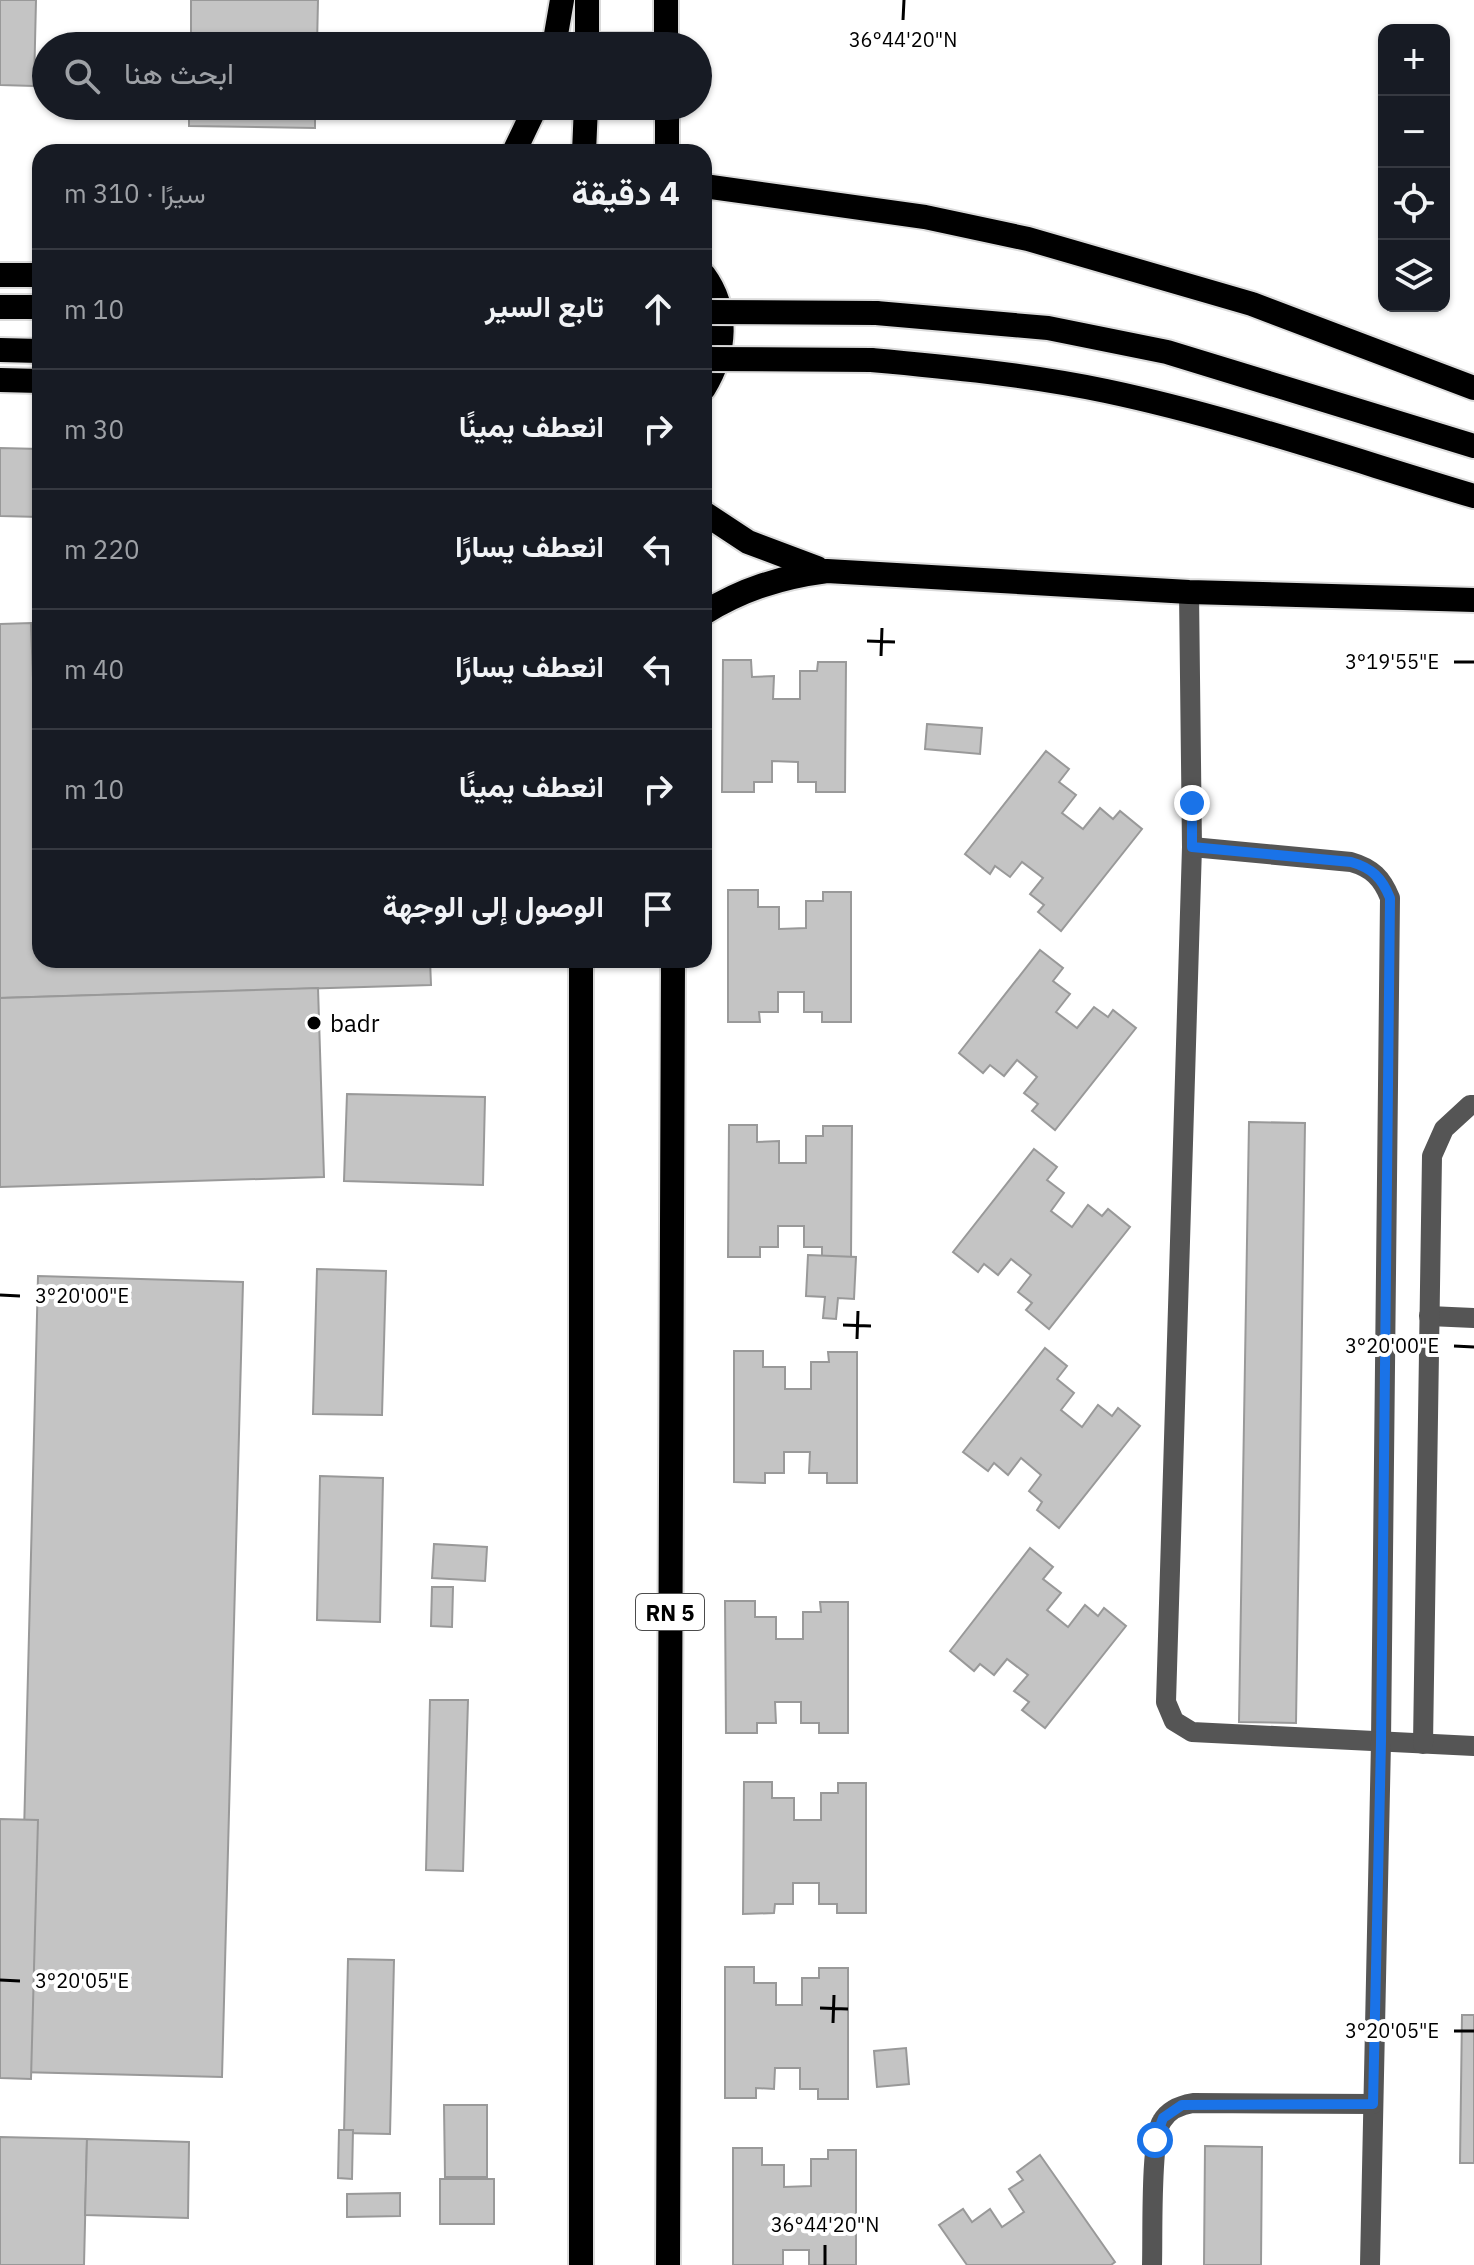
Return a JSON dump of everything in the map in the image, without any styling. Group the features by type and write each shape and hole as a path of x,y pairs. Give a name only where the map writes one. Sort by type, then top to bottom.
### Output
{"highway":[{"path":"556,32 562,0"},
{"path":"587,0 587,32"},
{"path":"666,0 666,32"},
{"path":"518,144 529,120"},
{"path":"584,144 585,120"},
{"path":"667,120 667,144"},
{"path":"712,187 925,217 1028,239 1252,304 1474,388"},
{"path":"0,275 32,275"},
{"path":"712,287 721,312 722,343 712,376"},
{"path":"0,307 32,307"},
{"path":"712,312 876,313 1048,328 1167,352 1474,446"},
{"path":"0,350 32,351"},
{"path":"712,359 871,360 994,371 1107,391 1474,496"},
{"path":"0,380 32,381"},
{"path":"712,518 748,542 787,559 827,571"},
{"path":"712,608 761,584 794,575 827,571 1189,592 1474,600"},
{"path":"581,968 581,2265"},
{"name":"RN 5","path":"668,2265 673,968"}],"street":[{"path":"1189,592 1192,847 1166,1702 1174,1721 1192,1732 1474,1746"},
{"path":"1192,847 1351,862 1365,866 1376,874 1390,898 1381,1742 1370,2265"},
{"path":"1423,1744 1432,1156 1444,1129 1470,1105 1474,1105"},
{"path":"1429,1316 1474,1318"},
{"path":"1152,2265 1155,2140 1163,2118 1172,2110 1193,2103 1373,2104"}],"building":[{"path":"0,0 36,0 35,32 32,32 32,86 0,85"},
{"path":"191,0 318,0 317,32 191,32"},
{"path":"189,120 315,120 315,128 189,126"},
{"path":"0,448 32,449 32,517 0,516"},
{"path":"31,623 32,968 430,968 431,985 0,998 0,624"},
{"path":"723,660 751,660 752,677 774,676 773,699 800,699 800,671 817,671 818,662 846,662 845,792 816,792 816,782 798,782 798,762 772,761 772,782 754,782 754,792 722,792"},
{"path":"927,724 982,728 980,754 925,749"},
{"path":"1046,751 1069,769 1059,782 1076,795 1062,813 1083,829 1100,808 1113,819 1120,811 1142,829 1061,931 1038,912 1044,905 1030,894 1043,878 1022,862 1010,877 995,866 990,874 965,854"},
{"path":"728,890 758,890 758,907 779,907 779,929 806,928 806,901 823,901 823,892 851,892 851,1022 822,1022 822,1012 804,1012 804,992 778,992 778,1012 759,1012 760,1022 728,1022"},
{"path":"1040,950 1063,968 1053,981 1070,994 1056,1012 1077,1028 1094,1007 1108,1017 1113,1010 1136,1028 1055,1130 1032,1111 1038,1104 1024,1093 1037,1077 1017,1060 1004,1076 990,1065 983,1073 959,1053"},
{"path":"318,988 324,1177 0,1187 0,998"},
{"path":"347,1094 485,1097 483,1185 344,1181"},
{"path":"1249,1122 1305,1123 1296,1723 1239,1722"},
{"path":"729,1125 757,1125 757,1142 779,1141 779,1163 806,1163 806,1136 823,1136 823,1126 852,1126 851,1257 822,1257 822,1247 804,1247 804,1226 778,1226 778,1247 760,1247 760,1257 728,1257"},
{"path":"1034,1149 1057,1167 1047,1180 1064,1193 1051,1211 1072,1227 1088,1205 1102,1216 1108,1209 1130,1227 1049,1329 1026,1310 1032,1303 1018,1292 1031,1275 1011,1259 998,1275 984,1264 978,1272 953,1252"},
{"path":"808,1255 856,1257 854,1299 838,1298 836,1319 823,1318 825,1297 806,1296"},
{"path":"317,1269 386,1271 382,1415 313,1414"},
{"path":"38,1276 243,1282 222,2077 18,2072"},
{"path":"1045,1348 1067,1366 1057,1379 1074,1393 1061,1410 1082,1427 1098,1405 1112,1416 1118,1408 1140,1426 1059,1528 1037,1510 1042,1502 1029,1491 1041,1475 1021,1458 1008,1475 994,1463 988,1471 963,1452"},
{"path":"734,1351 763,1351 763,1367 785,1367 785,1389 811,1389 811,1362 829,1362 828,1352 857,1352 857,1483 827,1483 827,1473 809,1473 810,1452 784,1452 784,1473 765,1473 765,1483 734,1482"},
{"path":"320,1476 383,1478 380,1622 317,1620"},
{"path":"434,1544 487,1547 485,1581 432,1578"},
{"path":"1030,1548 1053,1567 1043,1579 1061,1593 1047,1610 1068,1627 1085,1605 1098,1616 1104,1608 1126,1626 1045,1728 1022,1710 1029,1702 1014,1691 1028,1675 1007,1659 994,1675 980,1664 974,1671 950,1651"},
{"path":"432,1587 453,1587 452,1627 431,1626"},
{"path":"725,1601 755,1601 755,1617 776,1617 776,1639 803,1639 803,1612 821,1612 820,1602 848,1602 848,1733 819,1733 819,1723 801,1723 801,1702 775,1702 776,1723 757,1723 757,1733 726,1733"},
{"path":"430,1700 468,1700 463,1871 426,1870"},
{"path":"744,1782 772,1782 772,1798 794,1798 794,1820 821,1820 821,1793 838,1793 838,1783 866,1783 866,1913 837,1913 837,1904 819,1904 819,1883 793,1883 793,1904 775,1904 774,1913 743,1914"},
{"path":"0,1819 38,1820 31,2079 0,2078"},
{"path":"348,1959 394,1960 390,2134 344,2133"},
{"path":"725,1967 754,1967 754,1983 776,1983 776,2005 802,2005 802,1978 819,1978 819,1968 848,1968 848,2099 818,2099 818,2089 800,2089 800,2068 775,2068 774,2089 756,2088 756,2098 725,2098"},
{"path":"1462,2015 1474,2015 1474,2163 1460,2163"},
{"path":"906,2048 909,2084 877,2087 874,2051"},
{"path":"444,2105 487,2105 487,2177 445,2177"},
{"path":"339,2130 353,2130 352,2179 338,2178"},
{"path":"0,2137 87,2139 84,2265 0,2265"},
{"path":"87,2139 189,2142 188,2218 85,2215"},
{"path":"1205,2146 1262,2147 1261,2265 1204,2265"},
{"path":"733,2148 762,2148 762,2165 784,2165 784,2187 811,2186 811,2159 828,2159 828,2150 856,2150 856,2265 809,2265 809,2250 783,2250 783,2265 733,2265"},
{"path":"1040,2155 1115,2262 1111,2265 967,2265 939,2225 963,2209 972,2222 990,2209 1002,2227 1024,2212 1009,2189 1023,2180 1017,2172"},
{"path":"440,2179 494,2179 494,2224 440,2224"},
{"path":"400,2193 400,2216 347,2217 347,2194"}],"place":[{"name":"badr","path":"314,1023"}],"route":[{"path":"1155,2140 1163,2118 1172,2110 1193,2103 1373,2104 1381,1742 1390,898 1376,874 1365,866 1351,862 1192,847 1192,803"}]}
